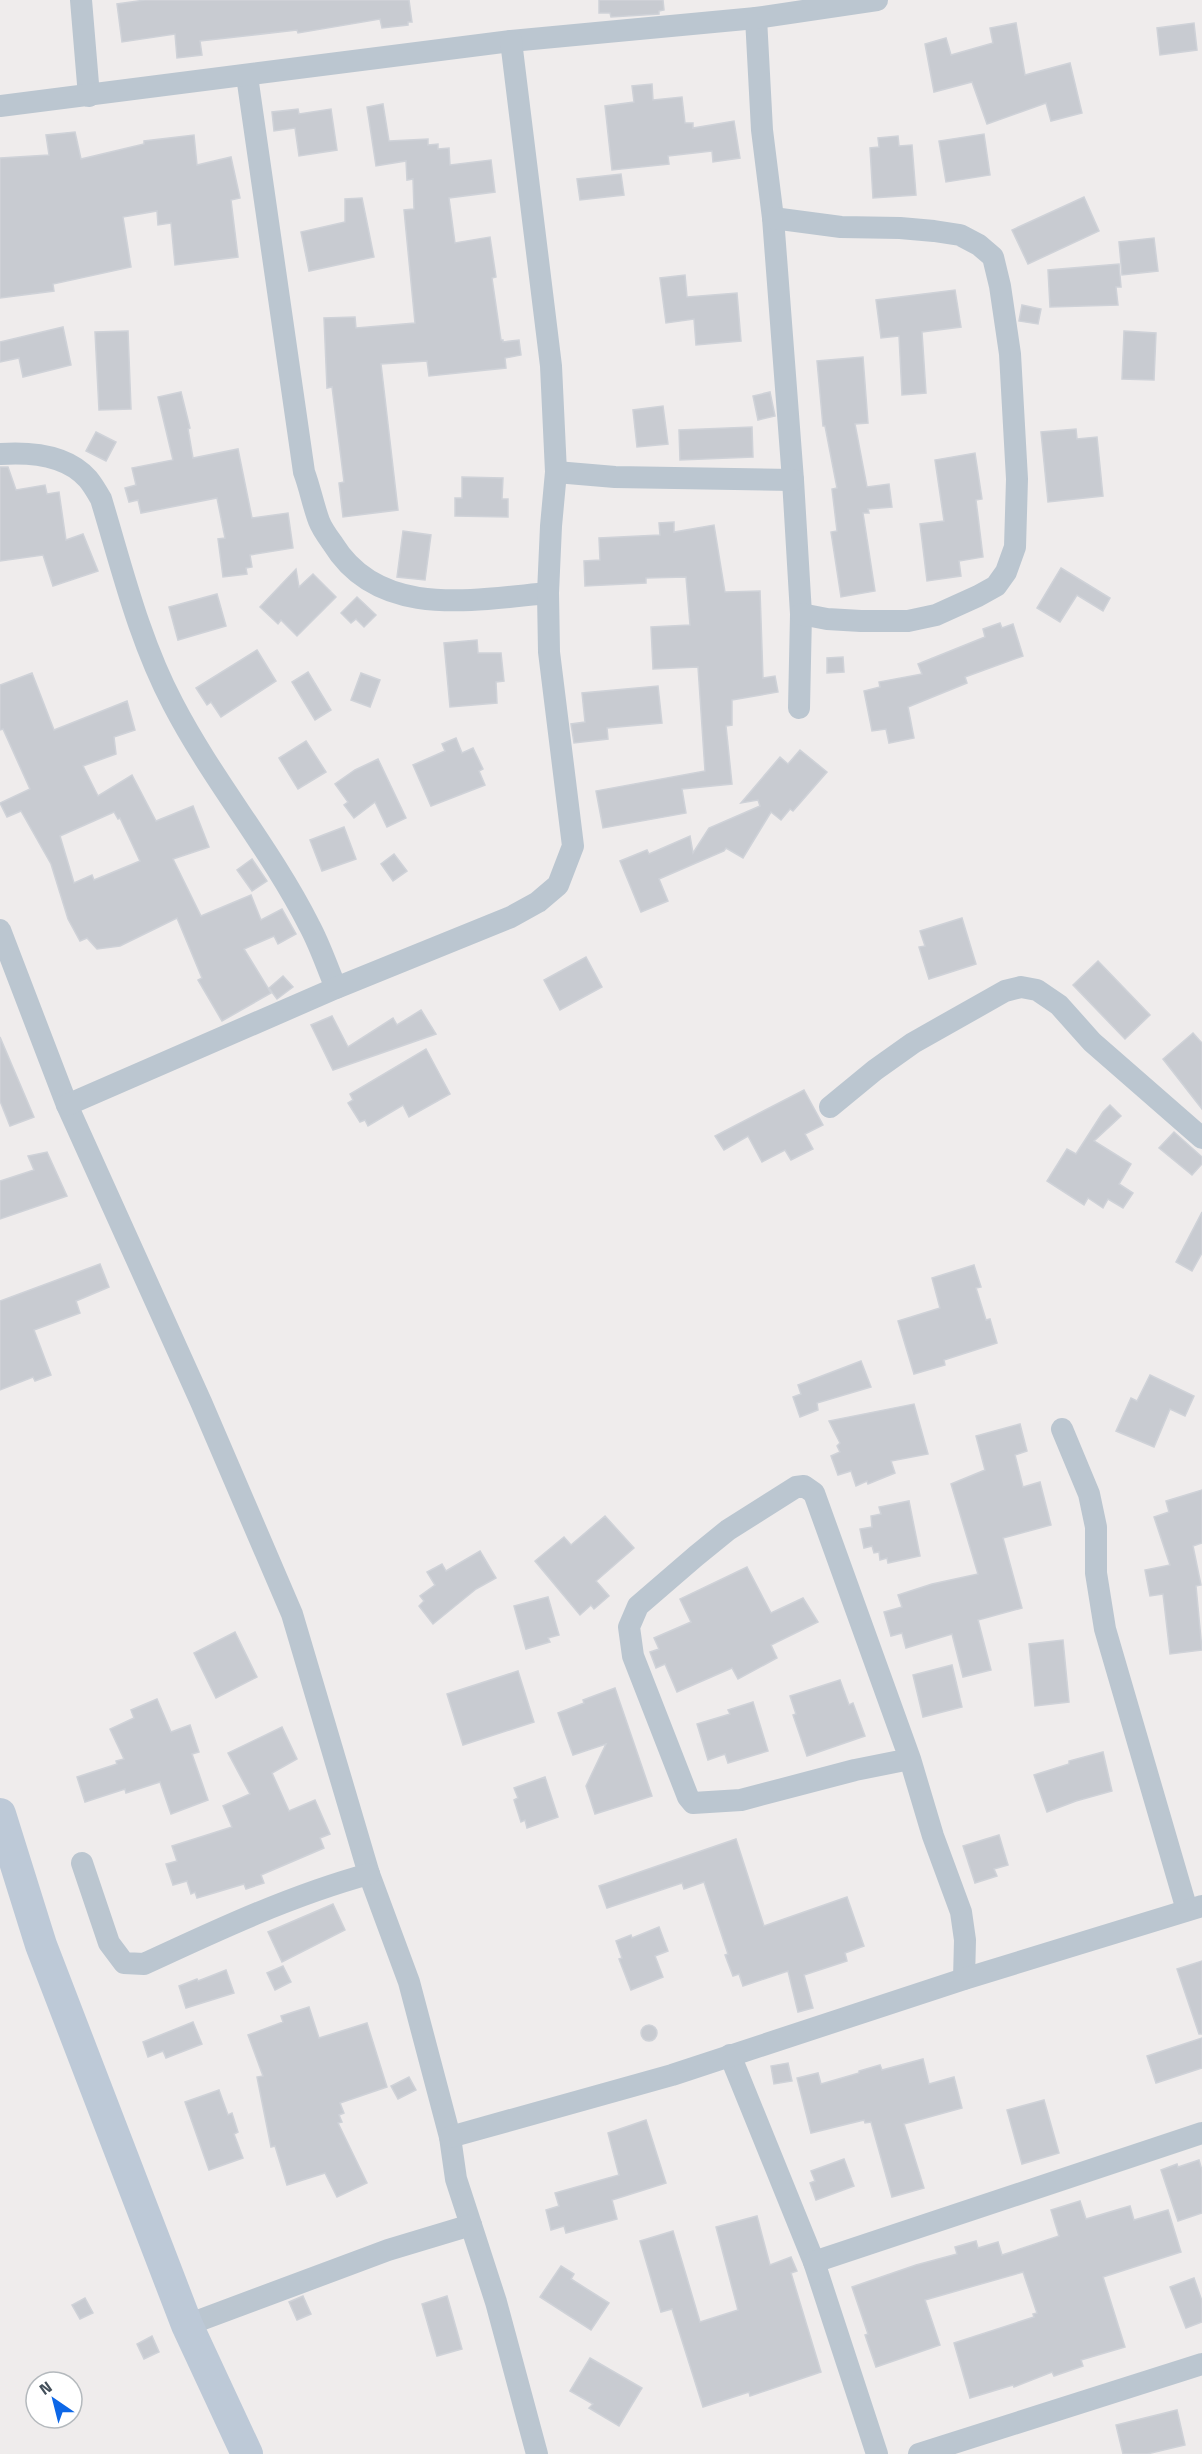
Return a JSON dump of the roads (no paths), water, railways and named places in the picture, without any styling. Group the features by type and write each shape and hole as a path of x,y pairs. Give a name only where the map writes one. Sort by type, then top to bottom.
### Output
{"main road":[{"path":"0,1814 41,1945 188,2325 247,2454"}],"street":[{"path":"81,0 89,96"},
{"path":"0,106 511,41 756,18 877,0"},
{"path":"756,18 762,130 772,219 793,480 801,614 799,708"},
{"path":"68,1106 336,988 512,917 538,902 558,885 573,846 549,652 548,593 556,472 551,366 511,41"},
{"path":"247,76 304,472 319,522 342,559 366,580 395,594 452,602 548,593"},
{"path":"772,219 841,227 934,231 960,235 979,245 993,257 1000,286 1010,354 1017,479 1015,547 1006,572 996,586 936,615 908,621 827,619 801,614"},
{"path":"0,454 45,456 69,465 87,478 101,499 150,656 173,705 215,777 310,925 336,988"},
{"path":"556,472 615,477 793,480"},
{"path":"0,930 68,1106 292,1614 369,1874 409,1982 450,2137 456,2178 496,2302 537,2454"},
{"path":"831,1107 875,1070 913,1043 1005,991 1021,987 1037,990 1059,1005 1092,1042 1202,1138"},
{"path":"450,2137 672,2075 964,1978 1194,1908 1105,1629 1096,1573 1096,1527 1089,1494 1062,1430"},
{"path":"910,1760 855,1770 741,1800 693,1803 688,1797 633,1656 629,1627 638,1606 728,1530 796,1487 804,1486 814,1493 910,1760 933,1836 961,1912 965,1940 964,1978"},
{"path":"82,1863 109,1943 124,1963 144,1964 276,1906 333,1884 369,1874"},
{"path":"730,2055 814,2262 877,2454"},
{"path":"814,2262 1202,2133"},
{"path":"188,2325 388,2250 471,2225"},
{"path":"919,2454 1202,2364"}]}
